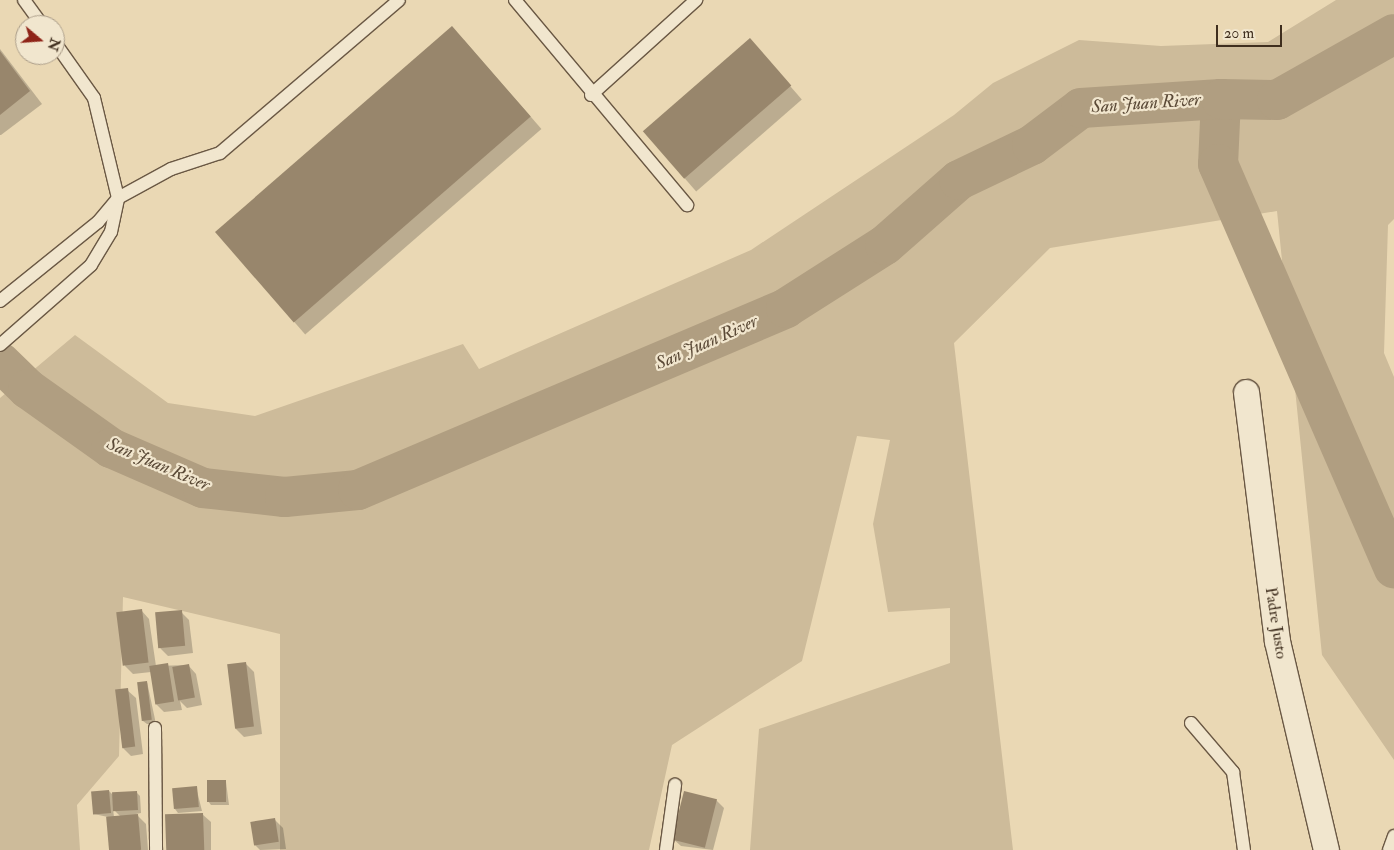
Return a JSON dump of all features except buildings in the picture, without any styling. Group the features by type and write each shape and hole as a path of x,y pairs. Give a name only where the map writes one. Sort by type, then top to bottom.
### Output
{"street":[{"name":"Padre Justo","path":"1246,392 1277,641 1326,850"}],"lane":[{"path":"24,0 35,15"},
{"path":"0,301 98,222 118,198 172,169 220,153 399,0"},
{"path":"515,0 591,95 687,205"},
{"path":"591,95 696,0"},
{"path":"0,345 91,265 111,232 118,198 94,98 65,57"},
{"path":"1191,723 1233,772 1244,850"},
{"path":"155,728 156,850"},
{"path":"666,850 675,785"},
{"path":"1389,850 1394,836"}],"shaded area":[{"path":"1336,0 1394,0 1394,219 1388,225 1384,353 1394,377 1394,760 1322,655 1277,211 1050,248 954,343 1013,850 750,850 759,729 950,663 950,608 888,612 873,524 890,440 857,436 802,661 672,745 649,850 280,850 280,634 123,597 119,756 77,805 80,850 0,850 0,398 75,335 168,403 255,416 463,344 479,369 751,250 954,115 993,83 1079,40 1161,46 1268,42"}],"waterway":[{"name":"San Juan River","path":"0,362 28,389 111,448 203,488 285,497 358,490 786,308 885,245 959,180 1032,145 1081,108 1221,99 1277,100 1394,34"},
{"path":"1221,99 1218,164 1394,568"}]}
